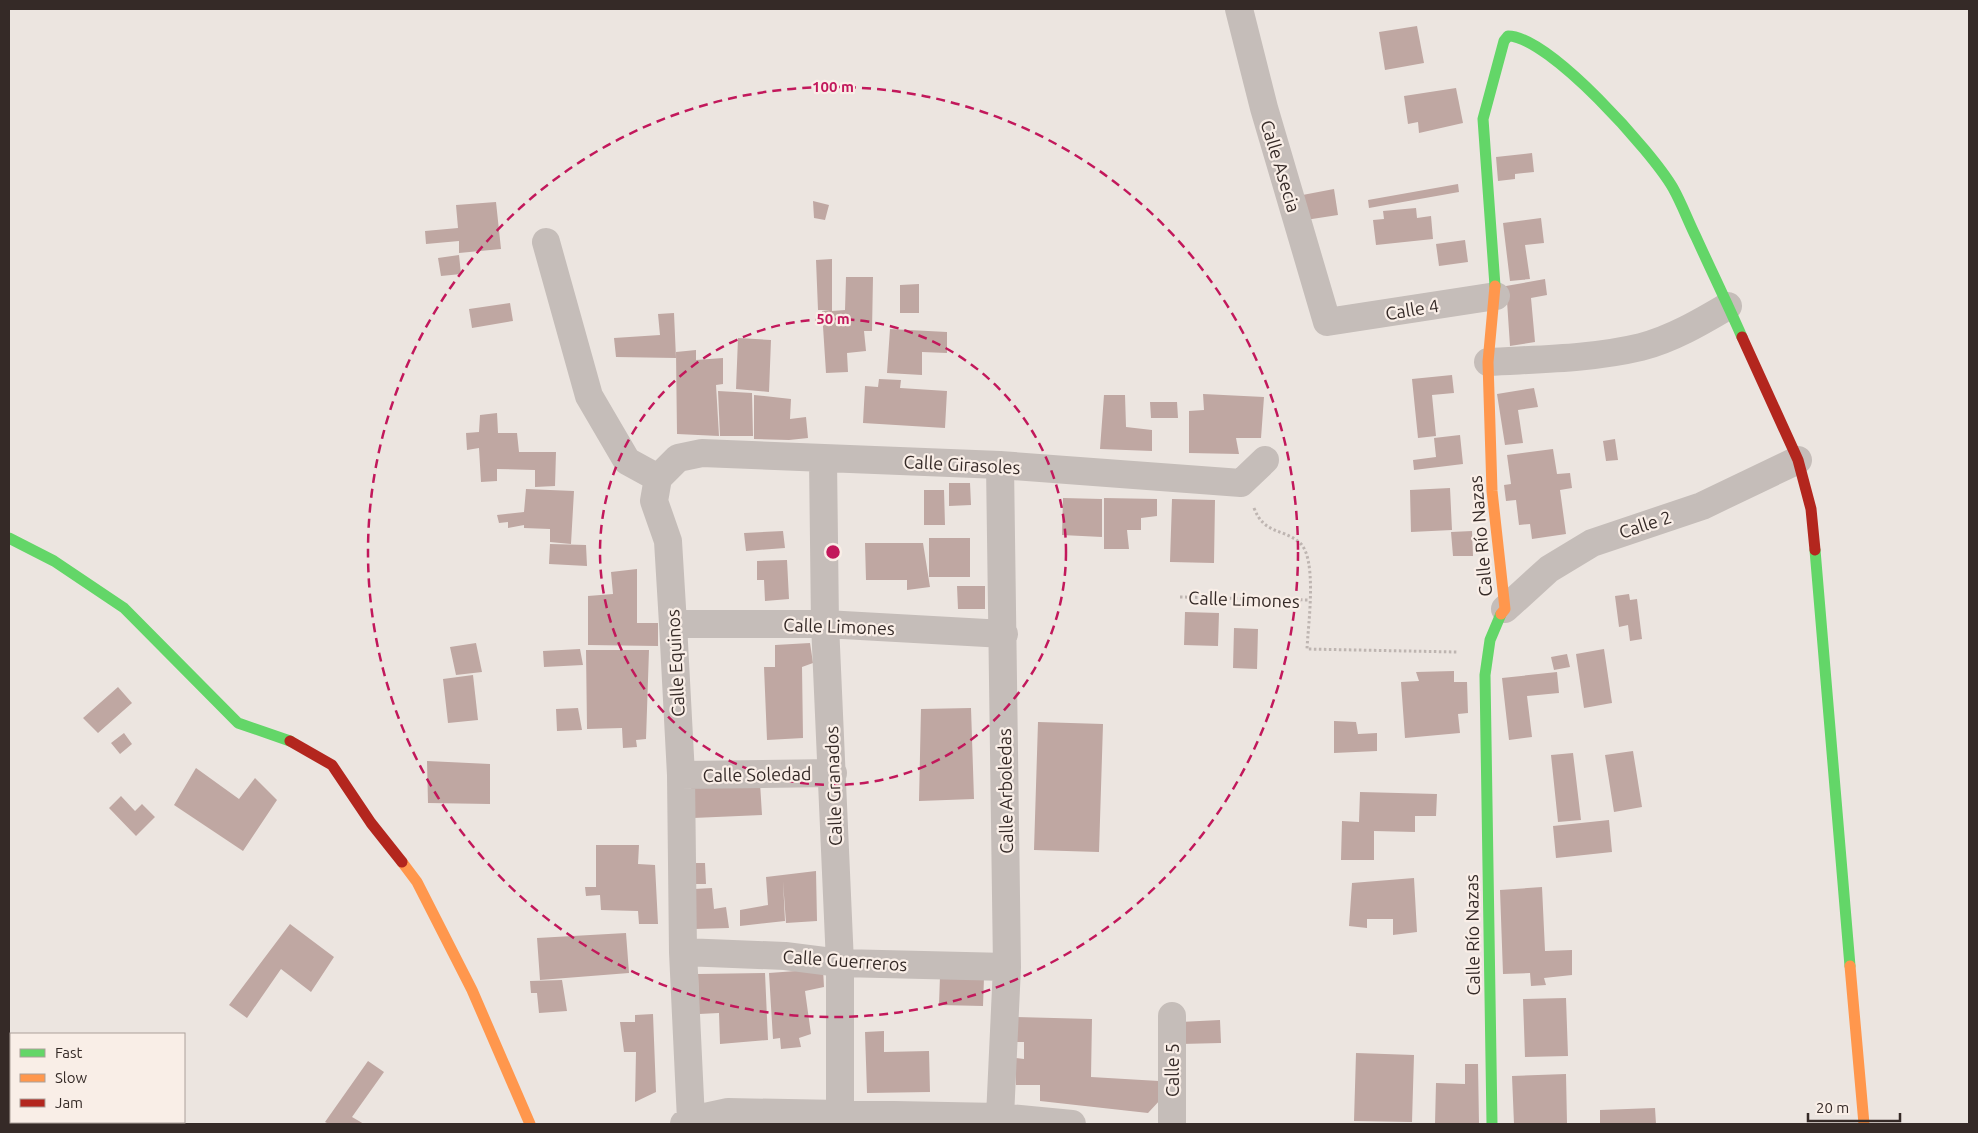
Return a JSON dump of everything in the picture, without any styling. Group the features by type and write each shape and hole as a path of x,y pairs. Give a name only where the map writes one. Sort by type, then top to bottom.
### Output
{"street":[{"name":"Calle Asecia","path":"1239,9 1264,108 1327,322"},
{"name":"Calle Río Nazas","path":"1492,1124 1485,675 1487,653 1496,619 1504,609 1492,491 1488,362 1496,296 1483,119 1504,41 1508,36 1514,36 1536,47 1569,71 1640,143 1673,188 1728,306"},
{"path":"546,242 589,396 626,461 658,478"},
{"name":"Calle 4","path":"1327,322 1496,296"},
{"path":"1488,362 1596,356 1643,346 1687,329 1728,306 1798,460 1810,509 1864,1124"},
{"name":"Calle Girasoles","path":"658,478 678,458 691,454 1000,465 1241,484"},
{"name":"Calle Granados","path":"824,459 825,624 840,963 840,1114"},
{"path":"1241,484 1266,460"},
{"name":"Calle 2","path":"1504,609 1549,569 1592,543 1702,506 1798,460"},
{"name":"Calle Arboledas","path":"1000,465 1004,634 1007,967 1000,1117"},
{"name":"Calle Equinos","path":"658,478 654,501 668,541 681,775 687,1122"},
{"path":"9,538 54,561 124,608 238,723 289,740 332,765 371,823 417,882 472,990 530,1124"},
{"name":"Calle Limones","path":"673,624 825,624 1004,634"},
{"name":"Calle Soledad","path":"681,775 833,773"},
{"name":"Calle Guerreros","path":"683,952 785,956 840,963 1007,967"},
{"name":"Calle 5","path":"1172,1016 1172,1124"},
{"path":"687,1122 728,1112 1000,1117 1072,1124"}],"path":[{"path":"1241,484 1266,528 1298,542 1306,551 1310,570 1307,649 1487,653"},
{"name":"Calle Limones","path":"1180,597 1309,600"}],"building":[{"path":"1417,26 1424,63 1385,70 1379,32"},
{"path":"1456,88 1463,123 1419,133 1418,122 1408,124 1404,96"},
{"path":"1532,153 1534,172 1515,174 1515,179 1498,181 1496,157"},
{"path":"1458,184 1459,192 1369,208 1368,200"},
{"path":"1334,189 1338,215 1299,221 1292,197"},
{"path":"813,201 829,205 825,220 814,218"},
{"path":"496,202 501,249 459,253 459,241 426,244 425,231 458,228 456,205"},
{"path":"1416,208 1417,218 1431,216 1433,239 1376,245 1373,220 1384,219 1383,211"},
{"path":"1541,218 1544,243 1525,245 1530,279 1510,281 1503,223"},
{"path":"1465,240 1468,262 1439,266 1436,244"},
{"path":"459,255 461,274 441,276 438,258"},
{"path":"832,259 832,311 845,310 846,277 873,277 872,331 864,331 866,351 847,353 848,372 826,373 822,311 830,310 818,310 816,260"},
{"path":"1545,279 1547,295 1531,298 1535,342 1510,346 1506,286"},
{"path":"919,284 919,313 900,313 900,285"},
{"path":"510,303 513,321 472,328 469,309"},
{"path":"674,313 676,358 616,357 614,338 660,335 658,314"},
{"path":"890,329 947,332 947,353 922,352 922,375 887,373"},
{"path":"738,338 771,340 769,392 736,389"},
{"path":"696,350 696,360 723,358 723,384 716,385 719,436 677,434 676,352"},
{"path":"1452,375 1454,393 1432,395 1436,436 1418,438 1412,379"},
{"path":"879,379 901,380 900,388 947,391 945,428 863,423 865,386 878,387"},
{"path":"1534,388 1538,407 1518,410 1523,443 1505,445 1497,394"},
{"path":"718,391 752,393 753,436 720,436"},
{"path":"1203,394 1264,397 1261,438 1236,438 1239,454 1189,453 1189,411 1204,410"},
{"path":"754,395 791,399 790,419 806,417 808,438 789,440 754,439"},
{"path":"1104,395 1125,395 1126,427 1152,430 1152,451 1100,449"},
{"path":"1150,402 1177,402 1178,418 1151,418"},
{"path":"497,413 498,433 517,433 519,452 556,452 555,486 535,487 535,470 497,469 497,481 481,482 479,448 467,450 466,433 479,432 480,415"},
{"path":"1460,435 1463,464 1414,470 1413,460 1436,457 1434,438"},
{"path":"1615,439 1618,460 1606,461 1603,441"},
{"path":"1553,449 1557,474 1570,473 1572,488 1560,490 1566,534 1532,539 1530,524 1519,525 1516,500 1506,501 1504,485 1511,484 1507,455"},
{"path":"949,483 970,483 971,505 949,506"},
{"path":"1450,488 1452,530 1411,532 1410,490"},
{"path":"526,489 574,491 571,544 550,542 550,529 524,528 524,525 508,528 508,522 499,523 497,515 524,512"},
{"path":"924,490 944,490 945,525 924,525"},
{"path":"1063,498 1102,499 1102,537 1062,535"},
{"path":"1104,498 1157,499 1157,516 1141,518 1141,530 1127,530 1129,549 1104,549"},
{"path":"1172,499 1215,500 1214,563 1170,562"},
{"path":"783,531 785,548 746,551 744,533"},
{"path":"1472,531 1473,556 1453,556 1451,532"},
{"path":"929,538 970,538 970,577 929,577"},
{"path":"865,543 923,543 930,587 907,590 907,580 866,580"},
{"path":"550,544 586,545 587,566 549,564"},
{"path":"787,560 789,599 765,601 764,580 757,580 757,561"},
{"path":"637,569 637,623 658,623 658,646 588,645 588,596 613,594 611,572"},
{"path":"957,586 985,586 985,609 958,609"},
{"path":"1629,594 1630,600 1637,599 1642,639 1630,641 1628,625 1619,627 1615,596"},
{"path":"1185,612 1219,613 1218,646 1184,645"},
{"path":"1234,628 1258,629 1257,669 1233,668"},
{"path":"476,643 482,672 456,675 450,647"},
{"path":"810,643 813,663 802,667 803,738 767,740 764,667 775,667 775,645"},
{"path":"580,649 583,665 544,667 543,651"},
{"path":"1604,649 1612,703 1584,708 1576,654"},
{"path":"586,650 649,650 646,739 636,740 637,747 623,748 622,728 587,729"},
{"path":"1567,654 1570,667 1554,670 1551,657"},
{"path":"1454,671 1454,682 1467,682 1468,713 1458,714 1460,733 1405,738 1401,682 1419,681 1416,672"},
{"path":"1557,672 1559,693 1527,696 1532,737 1509,740 1502,678"},
{"path":"473,675 478,720 448,723 443,679"},
{"path":"118,687 132,703 98,733 83,718"},
{"path":"578,708 582,730 557,731 556,709"},
{"path":"971,708 974,799 919,801 921,709"},
{"path":"1334,721 1356,722 1358,734 1377,733 1377,751 1334,753"},
{"path":"1038,722 1103,724 1099,852 1034,850"},
{"path":"124,733 132,744 120,754 111,743"},
{"path":"1633,751 1642,807 1614,812 1605,755"},
{"path":"1573,753 1581,820 1558,822 1551,755"},
{"path":"427,761 490,764 490,804 428,803"},
{"path":"196,768 239,799 255,778 277,800 243,851 174,805"},
{"path":"760,783 762,815 693,818 691,786"},
{"path":"1360,792 1437,794 1436,816 1415,816 1415,832 1374,831 1374,860 1341,860 1342,821 1359,822"},
{"path":"121,796 135,811 142,804 155,817 136,836 109,808"},
{"path":"1609,820 1612,852 1556,858 1553,826"},
{"path":"596,845 639,845 638,864 655,865 658,924 639,924 638,911 601,910 600,895 586,896 585,887 596,887"},
{"path":"693,863 705,863 706,884 693,884"},
{"path":"816,871 817,921 786,923 783,881 785,921 740,926 740,910 768,905 766,877"},
{"path":"1414,878 1417,932 1393,935 1393,919 1367,919 1367,928 1349,926 1352,883"},
{"path":"1542,887 1545,951 1572,950 1572,975 1544,978 1546,985 1531,986 1530,973 1503,974 1500,890"},
{"path":"712,888 714,909 726,907 729,928 694,929 694,889"},
{"path":"290,924 334,957 311,992 281,969 247,1018 229,1005"},
{"path":"626,933 629,973 540,980 537,938"},
{"path":"823,969 824,987 805,991 811,1034 799,1038 801,1047 781,1049 780,1038 773,1039 769,973"},
{"path":"765,973 768,1040 720,1044 719,1013 699,1014 698,974"},
{"path":"940,976 984,977 983,1006 939,1005"},
{"path":"562,980 567,1011 539,1013 537,993 531,993 530,981"},
{"path":"1566,998 1568,1056 1525,1057 1523,999"},
{"path":"653,1014 656,1092 635,1102 636,1052 624,1052 620,1022 635,1022 635,1015"},
{"path":"1016,1017 1092,1019 1091,1077 1159,1081 1161,1099 1148,1113 1040,1101 1040,1085 1016,1085 1015,1058 1024,1059 1024,1042 1016,1042"},
{"path":"1220,1020 1221,1043 1181,1044 1180,1022"},
{"path":"884,1031 884,1052 929,1051 930,1092 867,1093 865,1032"},
{"path":"1356,1053 1414,1055 1412,1122 1354,1121"},
{"path":"368,1061 384,1072 352,1117 364,1124 329,1124 325,1122"},
{"path":"1465,1064 1478,1064 1479,1124 1435,1124 1436,1083 1465,1084"},
{"path":"1566,1074 1567,1124 1514,1124 1512,1076"},
{"path":"1655,1108 1656,1124 1600,1124 1600,1110"}],"traffic: fast":[{"path":"1495,286 1483,119 1504,41 1508,36 1526,41 1548,55 1573,75 1645,149 1673,188 1742,337"},
{"path":"9,538 54,561 124,608 238,723 290,741"},
{"path":"1815,550 1850,966"},
{"path":"1492,1124 1485,675 1490,640 1501,614"}],"traffic: slow":[{"path":"1495,286 1488,362 1492,491 1505,609 1501,614"},
{"path":"402,862 417,882 472,990 530,1124"},
{"path":"1850,966 1864,1124"}],"traffic: jam":[{"path":"1742,337 1798,460 1811,509 1815,550"},
{"path":"290,741 332,765 371,823 402,862"}]}
